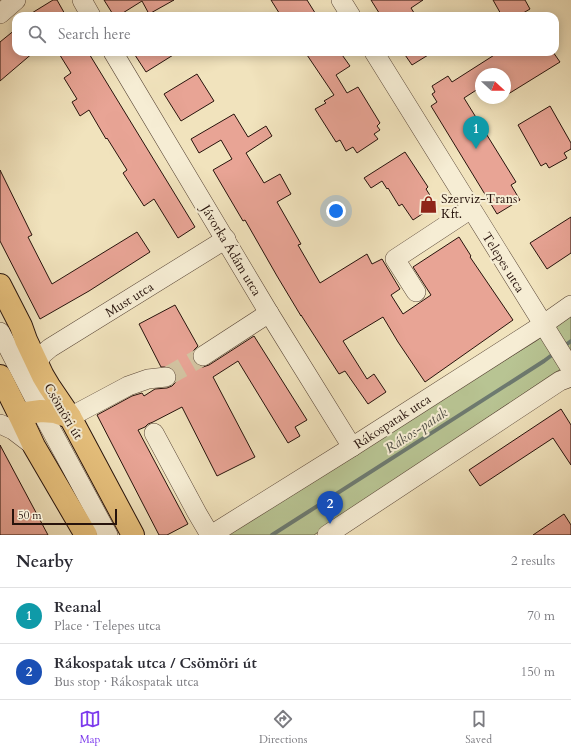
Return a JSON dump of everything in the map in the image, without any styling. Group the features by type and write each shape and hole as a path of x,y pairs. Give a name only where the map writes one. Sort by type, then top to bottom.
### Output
{"main road":[{"name":"Csömöri út","path":"0,285 21,326 37,363 37,404 34,446 86,535"},
{"name":"Csömöri út","path":"0,376 37,404 70,417 133,535"}],"street":[{"path":"0,14 16,0"},
{"path":"82,0 90,12"},
{"path":"341,0 348,12"},
{"name":"Jávorka Ádám utca","path":"115,56 352,447"},
{"name":"Telepes utca","path":"376,56 548,331 570,370"},
{"path":"416,292 395,259 471,209"},
{"name":"Must utca","path":"37,363 43,354 50,348 226,239"},
{"name":"Rákospatak utca","path":"211,535 352,447 548,331 571,304"},
{"path":"203,356 270,313"},
{"name":"Csömöri út","path":"0,332 108,535"},
{"path":"327,535 560,381 570,370"},
{"path":"70,417 128,386 148,379 166,377"},
{"path":"0,424 37,404"},
{"name":"Csömöri út","path":"37,404 48,449 49,472"},
{"path":"0,424 13,430 34,446"},
{"path":"154,433 197,513 211,535"}],"green space":[{"path":"571,316 571,364 554,373 314,535 225,535 354,453 536,341"}],"building":[{"path":"53,0 57,0 64,12 34,12"},
{"path":"104,0 174,0 153,12 148,12 142,1 124,12 112,12"},
{"path":"271,0 307,0 314,12 278,12"},
{"path":"371,0 423,0 411,8 414,12 378,12"},
{"path":"493,0 525,0 530,9 525,12 500,12"},
{"path":"12,32 12,56 29,56 0,81 0,42"},
{"path":"60,56 90,56 195,227 178,238 154,199 144,206 123,173 127,170 89,110 80,116 72,102 77,99 64,78 71,73"},
{"path":"136,56 172,56 146,72"},
{"path":"308,56 343,56 350,66 336,75 347,93 358,87 380,123 377,126 380,130 374,134 378,139 357,153 353,147 346,151 340,140 336,142 315,109 326,103 324,101 334,95"},
{"path":"406,56 427,56 412,65"},
{"path":"493,56 556,56 560,62 511,92 511,68 475,68 475,91 464,98 516,182 511,185 520,200 497,214 431,106 437,102 432,94 435,92 432,86 448,76 452,82"},
{"path":"197,74 214,101 181,121 164,94"},
{"path":"550,106 571,143 571,149 564,153 567,158 549,168 546,163 541,166 518,125"},
{"path":"234,114 248,137 266,126 272,136 246,153 264,183 280,174 291,194 277,202 301,244 298,245 320,283 367,254 372,264 382,259 400,289 391,295 403,314 431,295 413,267 459,237 471,256 470,257 513,320 425,382 383,317 343,341 367,379 374,374 386,392 368,404 345,371 339,374 301,316 245,220 243,221 213,170 232,159 221,140 199,153 191,139"},
{"path":"405,152 428,187 426,189 436,205 413,220 402,204 399,206 382,181 371,188 364,178"},
{"path":"0,170 32,235 28,237 52,284 137,232 150,252 89,291 40,319 0,241"},
{"path":"571,217 571,253 547,269 530,243"},
{"path":"175,305 198,346 193,351 192,356 194,362 198,366 203,367 209,365 254,336 307,420 295,427 300,436 288,443 238,361 213,377 255,457 217,476 182,407 138,430 188,524 167,535 159,535 97,415 132,396 142,393 144,396 155,389 172,386 176,382 177,376 175,371 170,367 161,367 139,324"},
{"path":"561,409 571,425 571,465 553,438 480,486 469,470"},
{"path":"0,445 48,535 0,535"},
{"path":"564,514 571,525 571,535 533,535"}],"waterway":[{"name":"Rákos-patak","path":"563,347 571,341"},
{"name":"Rákos-patak","path":"272,535 556,352"}],"tunnel":[{"path":"166,377 203,356"}],"place":[{"name":"Reanal","path":"476,149"},
{"name":"Szerviz-Trans Kft.","path":"428,205"},
{"name":"Rákospatak utca / Csömöri út","path":"330,524"}]}
